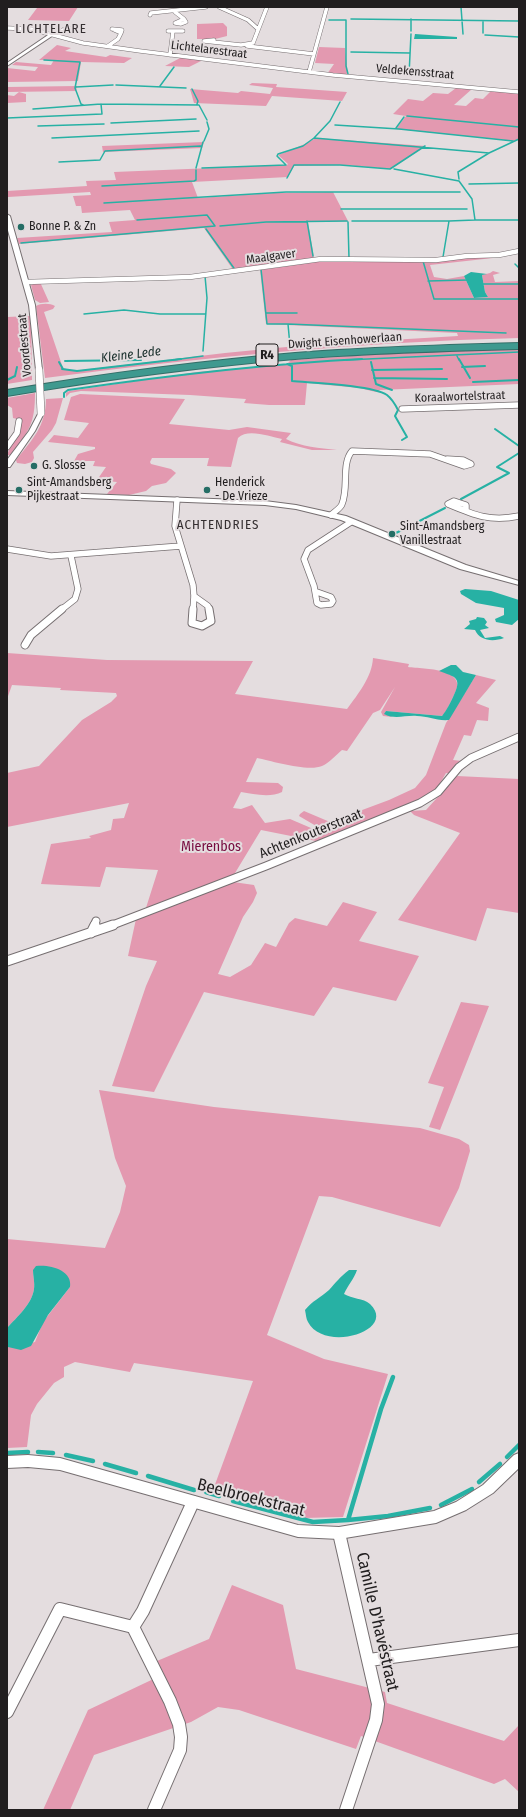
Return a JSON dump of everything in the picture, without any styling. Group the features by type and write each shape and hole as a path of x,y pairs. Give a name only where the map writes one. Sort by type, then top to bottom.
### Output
{"highway":[{"name":"Dwight Eisenhowerlaan","path":"7,388 116,372 274,354 385,345 519,341"},
{"name":"Dwight Eisenhowerlaan","path":"7,393 200,366 271,359 391,350 519,346"}],"street":[{"path":"150,15 151,13 175,12 206,7"},
{"path":"219,7 245,19 258,29"},
{"path":"253,43 267,7"},
{"path":"309,72 328,7"},
{"path":"175,12 184,19"},
{"path":"257,18 263,18"},
{"path":"245,19 251,19"},
{"name":"Lichtelarestraat","path":"7,28 31,29 83,43 309,72"},
{"name":"Lichtelarestraat","path":"53,34 66,29 83,28"},
{"path":"168,31 183,30"},
{"path":"170,55 173,31"},
{"path":"108,46 119,39 121,33"},
{"path":"7,65 53,34"},
{"path":"214,42 314,54"},
{"path":"241,45 253,43 263,48"},
{"name":"Veldekensstraat","path":"309,72 519,92"},
{"name":"Voordestraat","path":"7,216 8,226 32,305 39,370 41,413 32,431 7,465"},
{"name":"Maalgaver","path":"26,282 190,277 321,260 436,260 467,256 499,255 519,251"},
{"name":"Koraalwortelstraat","path":"402,409 519,405"},
{"path":"7,447 17,433 19,421"},
{"path":"331,515 342,505 346,484 346,457 352,451 430,454 447,459"},
{"path":"7,493 265,503 296,507 331,515 463,567 519,583"},
{"path":"177,500 175,526 193,585 194,596 192,624 197,626 206,626 211,620 208,606 194,596"},
{"path":"466,511 491,520 499,521 519,516"},
{"path":"317,592 307,573 304,559 308,550 351,522"},
{"path":"7,549 51,556 71,556 181,546"},
{"path":"25,645 31,635 74,599 78,589 71,556"},
{"name":"Achtenkouterstraat","path":"7,961 91,933 233,880 420,803 441,789 459,767 471,758 519,737"},
{"path":"91,933 96,921"},
{"name":"Beelbroekstraat","path":"7,1462 28,1461 60,1464 298,1531 339,1533 436,1517 461,1506 488,1489 519,1459"},
{"path":"133,1627 143,1611 193,1502"},
{"name":"Camille D'havéstraat","path":"339,1533 378,1704 376,1720 346,1810"},
{"path":"7,1712 60,1609 133,1627 170,1701 181,1737 180,1750 154,1810"},
{"path":"369,1660 519,1640"}],"green space":[{"path":"8,7 78,7 69,21 28,20 37,8"},
{"path":"223,23 227,27 227,36 215,39 197,39 197,24"},
{"path":"57,45 71,48 65,51 106,57 110,55 132,58 124,63 81,62 78,81 7,82 7,68 35,71 38,67 12,65 16,62 51,65 54,60 39,60"},
{"path":"319,47 345,48 348,76 327,74 334,64 315,63"},
{"path":"182,57 203,60 189,67 165,66"},
{"path":"252,83 277,84 276,87 347,92 342,101 272,96 266,106 194,103 190,89 270,94 273,88 249,85"},
{"path":"77,86 76,91 7,92 7,87"},
{"path":"456,88 472,89 454,105 466,106 475,98 483,99 491,91 519,93 519,139 514,141 396,129 406,116 393,114 408,99 423,101 433,93 448,94"},
{"path":"19,92 26,94 26,102 7,103 7,95 14,96"},
{"path":"316,138 426,146 391,169 345,165 294,166 288,177 192,182 198,198 274,193 333,192 348,221 308,222 314,258 234,271 204,228 19,244 17,238 112,232 109,222 135,220 130,210 82,213 81,206 76,206 73,196 91,195 90,192 8,197 7,191 87,186 86,181 116,180 114,172 287,165 288,164 278,155"},
{"path":"204,142 202,148 103,152 102,146"},
{"path":"492,256 493,258 430,265 434,277 447,279 464,276 474,298 488,297 485,292 482,275 493,271 500,273 493,275 495,282 519,281 519,338 400,343 281,352 163,363 45,378 36,306 40,304 55,306 53,309 44,312 63,368 73,371 307,345 458,336 457,333 266,324 260,270 322,261"},
{"path":"40,282 49,302 40,303 35,300 31,285"},
{"path":"31,316 32,380 7,384 7,317"},
{"path":"519,348 519,384 380,390 376,392 359,388 307,383 305,405 244,403 246,399 190,395 81,391 70,393 66,397 66,393 69,391 197,372 287,364 291,360 398,353"},
{"path":"35,393 34,412 30,427 11,455 7,455 21,420 13,418 12,408 7,405 7,398"},
{"path":"80,394 185,399 169,424 229,430 247,427 291,433 286,439 292,442 317,448 337,450 312,450 280,442 282,439 253,433 247,434 238,438 231,467 207,466 209,458 152,458 150,462 151,464 171,469 176,473 166,483 152,486 146,491 129,495 107,494 117,482 97,480 106,467 93,466 95,461 74,461 78,454 95,449 95,447 48,442 54,435 78,438 89,423 64,420 71,397"},
{"path":"63,398 56,423 52,430 33,452 34,458 32,462 25,464 17,463 16,460 33,439 41,425 44,417 46,399"},
{"name":"Mierenbos","path":"7,653 107,660 253,661 235,694 347,709 367,679 373,658 409,664 408,667 434,670 451,675 456,680 457,686 447,709 442,716 386,711 385,714 393,717 383,716 381,712 395,687 380,710 373,713 347,751 342,750 325,765 316,768 308,768 257,758 246,782 278,783 283,787 282,792 267,795 241,792 233,808 241,809 252,805 265,823 290,819 318,831 323,830 299,816 300,814 304,811 330,822 389,800 415,788 426,775 446,723 476,675 496,680 476,703 489,708 488,721 477,720 471,736 464,735 453,760 462,761 452,774 446,773 438,787 428,795 321,842 261,830 232,878 145,911 158,870 106,867 100,887 41,884 51,844 91,838 89,836 111,830 113,819 124,818 129,803 7,827 7,773 39,766 82,720 111,702 117,696 116,693 60,690 61,688 12,685 7,699"},
{"path":"457,776 519,779 519,913 487,908 476,941 398,920 460,833 414,815 410,811 426,810"},
{"path":"233,882 254,885 257,893 243,917 218,974 230,977 251,965 265,943 276,947 289,923 295,918 327,926 343,902 377,912 359,941 419,956 396,1001 333,987 314,1016 204,992 154,1092 112,1086 146,986 157,961 128,956 136,919"},
{"path":"461,1002 489,1006 440,1130 429,1127 444,1087 428,1083"},
{"path":"99,1090 214,1107 420,1128 459,1139 469,1145 470,1151 459,1188 440,1227 332,1197 319,1196 267,1335 324,1359 388,1374 343,1517 304,1518 213,1490 253,1381 134,1363 130,1372 75,1362 64,1367 64,1377 54,1383 37,1404 31,1415 27,1447 7,1448 7,1346 9,1347 35,1342 43,1322 70,1287 33,1270 33,1295 24,1310 7,1328 7,1239 105,1248 120,1212 126,1186 115,1158"},
{"path":"232,1585 283,1605 296,1669 385,1692 387,1703 504,1741 519,1725 519,1792 505,1779 494,1784 361,1736 356,1749 239,1710 218,1707 191,1722 94,1755 70,1810 43,1810 88,1710 164,1674 157,1661 209,1639"}],"shaded area":[{"path":"415,34 457,37 457,39 414,39"},
{"path":"471,272 487,274 482,275 485,292 488,297 474,298 464,276"},
{"path":"465,589 491,591 519,600 519,619 512,625 496,622 495,619 504,615 504,608 476,603 461,594 460,591"},
{"path":"477,617 484,618 487,622 485,625 489,628 480,630 485,638 500,636 504,638 487,640 477,634 475,630 464,629 470,624 469,621 476,619"},
{"path":"451,665 456,665 463,672 476,675 449,720 440,720 421,716 392,717 384,714 386,711 442,716 456,690 457,682 453,677 439,671"},
{"path":"36,1266 53,1267 64,1272 70,1281 70,1287 48,1315 31,1346 21,1350 8,1347 7,1328 24,1310 33,1295 33,1270"},
{"path":"349,1270 357,1270 344,1294 370,1304 376,1314 374,1323 367,1330 356,1335 342,1337 328,1336 316,1331 307,1321 305,1310 310,1304 329,1290"}],"waterway":[{"path":"461,7 462,20"},
{"path":"351,19 411,20"},
{"path":"329,20 346,20 346,66 348,74"},
{"path":"411,20 462,20"},
{"path":"411,20 411,31"},
{"path":"462,20 519,21"},
{"path":"462,20 463,34"},
{"path":"483,21 483,33"},
{"path":"409,75 411,34"},
{"path":"485,35 519,37"},
{"path":"351,52 410,53"},
{"path":"44,60 80,62 75,88 81,104 83,105"},
{"path":"160,86 174,67"},
{"path":"76,87 113,85"},
{"path":"116,85 186,88"},
{"path":"192,89 198,101 197,104"},
{"path":"314,138 330,121 340,102"},
{"path":"7,118 102,114 101,104"},
{"path":"33,109 101,104"},
{"path":"101,104 199,105 207,120"},
{"path":"407,116 519,127"},
{"path":"396,128 404,117"},
{"path":"111,123 196,119"},
{"path":"204,141 209,129 207,122"},
{"path":"38,126 104,124"},
{"path":"335,125 399,129 513,141"},
{"path":"52,138 199,131"},
{"path":"202,168 286,165 277,156 278,154 303,146 314,138"},
{"path":"314,138 423,147"},
{"name":"Kleine Lede","path":"489,153 519,139"},
{"path":"196,168 203,142"},
{"path":"59,162 100,160 105,151 201,146"},
{"path":"287,178 294,165 340,165 390,169 423,147"},
{"path":"423,147 489,153"},
{"name":"Kleine Lede","path":"459,179 458,172 489,153"},
{"path":"394,169 459,181 472,199 475,220"},
{"path":"102,186 194,181 196,180 196,170"},
{"path":"469,184 519,183"},
{"path":"104,203 286,192 460,192"},
{"path":"341,209 467,209"},
{"path":"21,243 215,226 207,215 137,220"},
{"name":"Kleine Lede","path":"449,221 475,220"},
{"path":"475,220 519,220"},
{"path":"220,226 266,222 307,221"},
{"path":"307,221 313,256"},
{"path":"307,221 347,221"},
{"path":"352,221 449,221"},
{"name":"Kleine Lede","path":"440,259 443,257 449,221"},
{"path":"348,222 349,258"},
{"path":"206,229 236,271"},
{"path":"423,261 429,281"},
{"path":"515,264 519,268"},
{"path":"261,269 267,324 288,324"},
{"name":"Kleine Lede","path":"205,276 207,298 206,314"},
{"path":"429,281 468,280"},
{"path":"429,281 434,299 519,299"},
{"path":"481,284 519,284"},
{"path":"84,314 124,310 160,314 206,314"},
{"path":"266,313 297,313"},
{"name":"Kleine Lede","path":"203,351 206,314"},
{"path":"288,324 506,333"},
{"path":"288,324 290,346"},
{"path":"346,360 519,352"},
{"name":"Kleine Lede","path":"177,359 203,356"},
{"path":"457,356 459,360"},
{"name":"Kleine Lede","path":"62,369 77,371 177,359"},
{"name":"Kleine Lede","path":"173,360 177,359"},
{"path":"287,364 362,359"},
{"path":"459,359 464,367"},
{"path":"65,361 141,360"},
{"name":"Kleine Lede","path":"59,362 63,369"},
{"path":"371,362 373,370"},
{"path":"64,397 64,393 68,390 214,371 287,364"},
{"path":"287,364 292,366 292,381 355,387 368,389 387,395 398,410 395,416 407,437 402,440"},
{"path":"464,367 485,366"},
{"name":"Kleine Lede","path":"7,380 15,376 17,367"},
{"path":"464,367 470,378"},
{"path":"373,370 442,369"},
{"path":"373,370 375,378"},
{"path":"375,378 447,379"},
{"path":"375,378 376,384 392,390"},
{"path":"473,382 519,380"},
{"path":"495,429 519,446"},
{"path":"461,499 509,473 497,467 519,453"},
{"path":"396,533 445,508"},
{"path":"348,1520 381,1409 393,1377"},
{"path":"507,1457 519,1445"},
{"path":"7,1453 28,1452"},
{"path":"38,1452 53,1453"},
{"path":"66,1455 93,1461"},
{"path":"105,1464 136,1473"},
{"path":"479,1482 500,1464"},
{"path":"148,1476 194,1490"},
{"path":"441,1505 472,1489"},
{"path":"206,1492 219,1496"},
{"path":"233,1501 313,1522 348,1520"},
{"path":"348,1520 388,1516 430,1508"}],"place":[{"name":"Bonne P. & Zn","path":"21,227"},
{"name":"G. Slosse","path":"34,466"},
{"name":"Sint-Amandsberg Pijkestraat","path":"19,490"},
{"name":"Henderick - De Vrieze","path":"207,490"},
{"name":"Sint-Amandsberg Vanillestraat","path":"392,534"}],"district":[{"name":"LICHTELARE","path":"51,29"},
{"name":"ACHTENDRIES","path":"218,525"}]}
